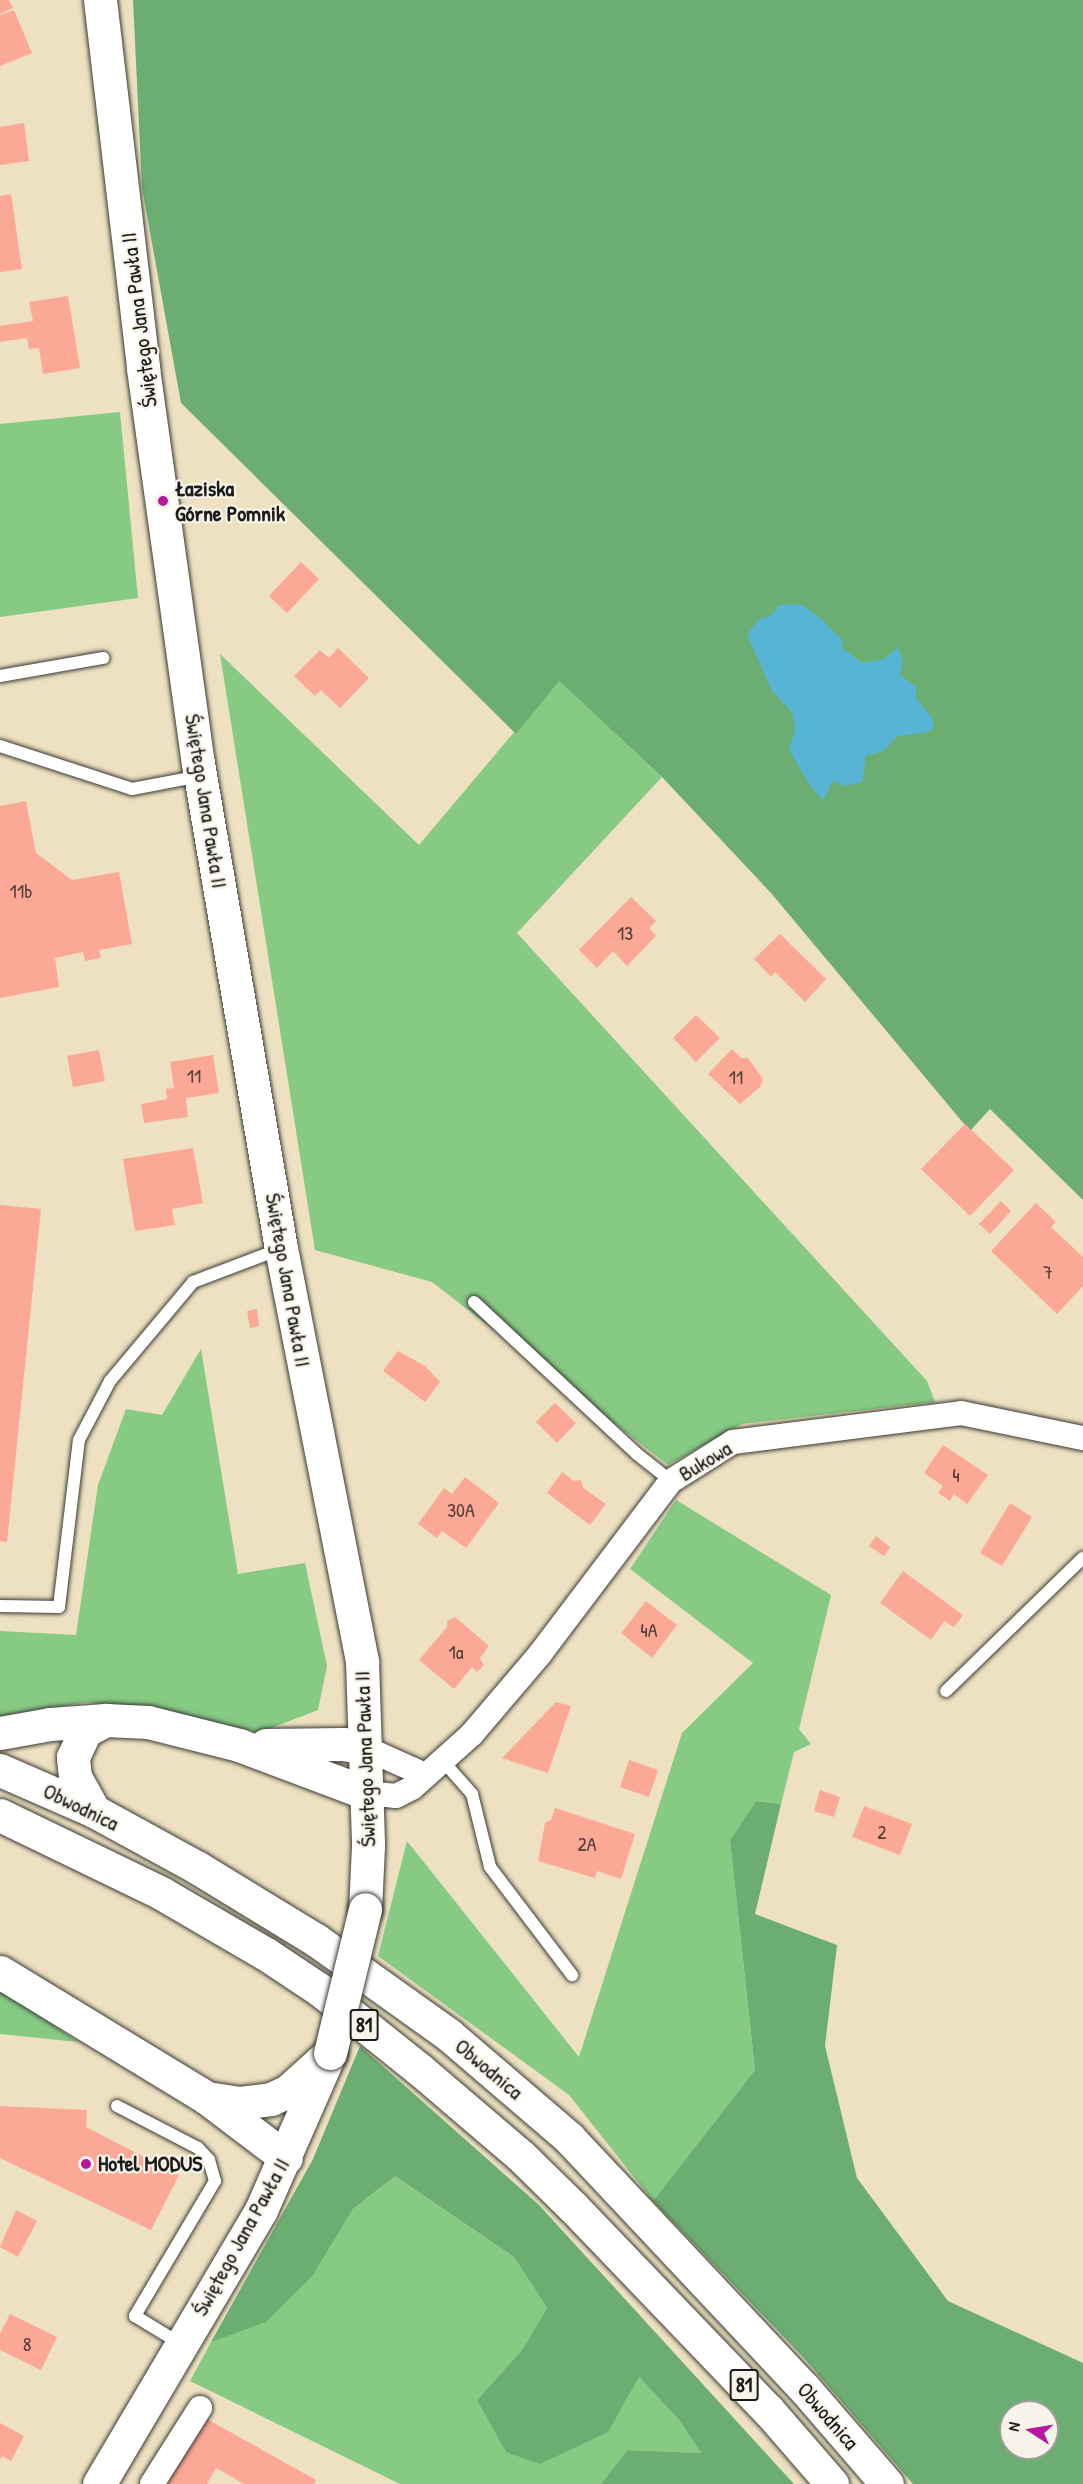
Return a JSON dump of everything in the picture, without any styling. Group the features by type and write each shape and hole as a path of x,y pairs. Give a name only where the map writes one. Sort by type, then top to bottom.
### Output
{"main road":[{"name":"Świętego Jana Pawła II","path":"99,6 143,368 201,776 281,1248 362,1661 367,1793 365,1910 330,2053 286,2158 182,2345 99,2484"},
{"path":"94,1811 75,1777 73,1757 85,1731 106,1720"},
{"path":"0,1733 50,1724 106,1720 148,1722 238,1745 367,1793"},
{"path":"238,1745 343,1744 365,1748"},
{"name":"Obwodnica","path":"0,1770 94,1811 198,1868 316,1940 449,2035 569,2138 804,2388 887,2484"},
{"name":"Obwodnica","path":"10,1824 162,1893 266,1954 320,1990 521,2156 761,2402 832,2484"},
{"path":"0,1972 207,2098 286,2158"},
{"path":"207,2098 240,2103 271,2099 288,2091 330,2053"}],"street":[{"name":"Bukowa","path":"367,1793 396,1796 412,1788 472,1734 540,1654 671,1481 733,1442 961,1413 1083,1438"},
{"path":"365,1748 433,1768"},
{"path":"152,2484 200,2408"}],"lane":[{"path":"0,676 103,658"},
{"path":"0,746 132,789 201,776"},
{"path":"0,1606 60,1607 80,1440 110,1381 193,1282 281,1248"},
{"path":"474,1302 637,1454 671,1481"},
{"path":"946,1690 1083,1558"},
{"path":"433,1768 472,1794 490,1867 572,1975"},
{"path":"117,2106 198,2148 209,2160 215,2181 135,2316 182,2345"}],"green space":[{"path":"133,0 1083,0 1083,1200 990,1109 970,1131 771,893 662,777 559,681 516,734 181,403 142,188"},
{"path":"120,412 138,598 0,617 0,424"},
{"path":"220,654 419,845 558,680 662,777 517,933 927,1381 935,1402 742,1424 668,1465 432,1282 315,1250"},
{"path":"201,1349 238,1574 305,1563 327,1666 318,1710 261,1732 86,1702 0,1717 0,1631 76,1635 98,1485 126,1409 162,1415"},
{"path":"676,1500 831,1595 799,1729 811,1744 794,1752 781,1804 756,1801 730,1840 755,2070 653,2201 569,2095 378,1956 407,1841 579,2057 682,1733 753,1663 630,1569"},
{"path":"756,1801 781,1804 755,1914 837,1945 825,2046 857,2178 948,2301 1083,2363 1083,2484 913,2484 803,2357 653,2201 755,2070 730,1840"},
{"path":"0,1989 78,2042 0,2034"},
{"path":"360,2046 539,2205 794,2484 601,2484 627,2450 701,2453 679,2420 639,2377 608,2432 540,2464 506,2452 477,2400 522,2350 547,2308 514,2257 395,2176 353,2209 312,2277 266,2322 211,2342 313,2159"},
{"path":"395,2176 514,2257 547,2308 522,2350 477,2400 639,2377 679,2420 701,2453 627,2450 601,2484 400,2484 190,2381 211,2342 273,2315 312,2277 353,2209"}],"water":[{"path":"779,605 804,606 822,620 843,641 841,647 862,663 884,659 898,647 903,661 900,675 916,687 916,698 932,718 934,727 928,732 897,736 883,751 866,756 862,782 845,786 833,781 823,800 809,784 789,750 795,729 792,712 772,691 747,635 759,619 771,616"}],"building":[{"path":"0,0 9,0 13,8 0,14"},
{"path":"14,10 32,53 0,66 0,15"},
{"path":"24,123 29,161 0,165 0,127"},
{"path":"11,194 22,269 0,272 0,196"},
{"path":"68,296 80,368 43,374 39,348 29,349 27,338 0,342 0,326 33,321 29,302"},
{"path":"301,562 319,579 287,613 269,596"},
{"path":"338,648 369,678 340,708 321,690 315,696 294,676 320,650 329,658"},
{"path":"26,801 36,853 72,880 119,872 132,944 99,950 101,958 85,961 83,952 55,958 59,987 0,998 0,806"},
{"path":"631,897 656,921 649,928 656,936 627,966 613,951 597,968 579,950"},
{"path":"780,934 826,979 805,1002 775,972 771,977 754,959"},
{"path":"696,1015 720,1038 696,1062 673,1038"},
{"path":"732,1049 741,1058 748,1058 763,1079 760,1087 740,1104 708,1074"},
{"path":"99,1050 105,1081 73,1087 67,1056"},
{"path":"213,1055 219,1093 186,1098 188,1117 144,1123 141,1104 167,1099 166,1089 174,1088 170,1062"},
{"path":"965,1124 1014,1170 970,1216 921,1169"},
{"path":"193,1148 203,1203 172,1209 175,1225 135,1231 123,1159"},
{"path":"1001,1201 1011,1211 990,1234 979,1224"},
{"path":"1036,1203 1056,1222 1051,1227 1083,1257 1083,1286 1057,1314 991,1251"},
{"path":"0,1205 41,1209 7,1542 0,1541"},
{"path":"257,1309 259,1326 250,1328 247,1311"},
{"path":"398,1351 425,1366 440,1382 425,1402 383,1371"},
{"path":"555,1403 576,1423 557,1443 536,1422"},
{"path":"943,1445 988,1475 967,1504 954,1494 950,1501 938,1493 943,1486 924,1473"},
{"path":"562,1472 574,1481 581,1480 583,1488 606,1504 590,1525 547,1493"},
{"path":"465,1477 499,1503 466,1548 442,1531 437,1538 418,1524 444,1488 452,1494"},
{"path":"1010,1503 1032,1517 1002,1566 980,1553"},
{"path":"876,1536 890,1547 884,1556 869,1546"},
{"path":"903,1571 963,1615 954,1627 944,1621 931,1640 880,1603"},
{"path":"646,1601 677,1625 652,1658 621,1633"},
{"path":"455,1617 489,1646 480,1658 484,1665 477,1672 472,1667 454,1689 419,1660 447,1627 447,1621"},
{"path":"556,1702 571,1706 548,1773 502,1758"},
{"path":"629,1760 658,1770 649,1797 620,1787"},
{"path":"820,1790 840,1797 834,1817 814,1811"},
{"path":"864,1806 912,1824 900,1855 852,1837"},
{"path":"555,1808 635,1834 621,1879 597,1871 595,1878 538,1861 545,1823 551,1820"},
{"name":"Hotel MODUS","path":"0,2106 87,2110 86,2127 179,2175 151,2230 0,2158"},
{"path":"16,2210 37,2221 18,2257 0,2247"},
{"path":"10,2314 57,2337 41,2370 0,2350 0,2334"},
{"path":"205,2418 316,2480 314,2484 244,2484 216,2468 207,2484 167,2484"},
{"path":"0,2423 24,2436 11,2461 2,2456 0,2459"}],"place":[{"name":"Łaziska Górne Pomnik","path":"163,501"},
{"name":"Hotel MODUS","path":"86,2164"}]}
